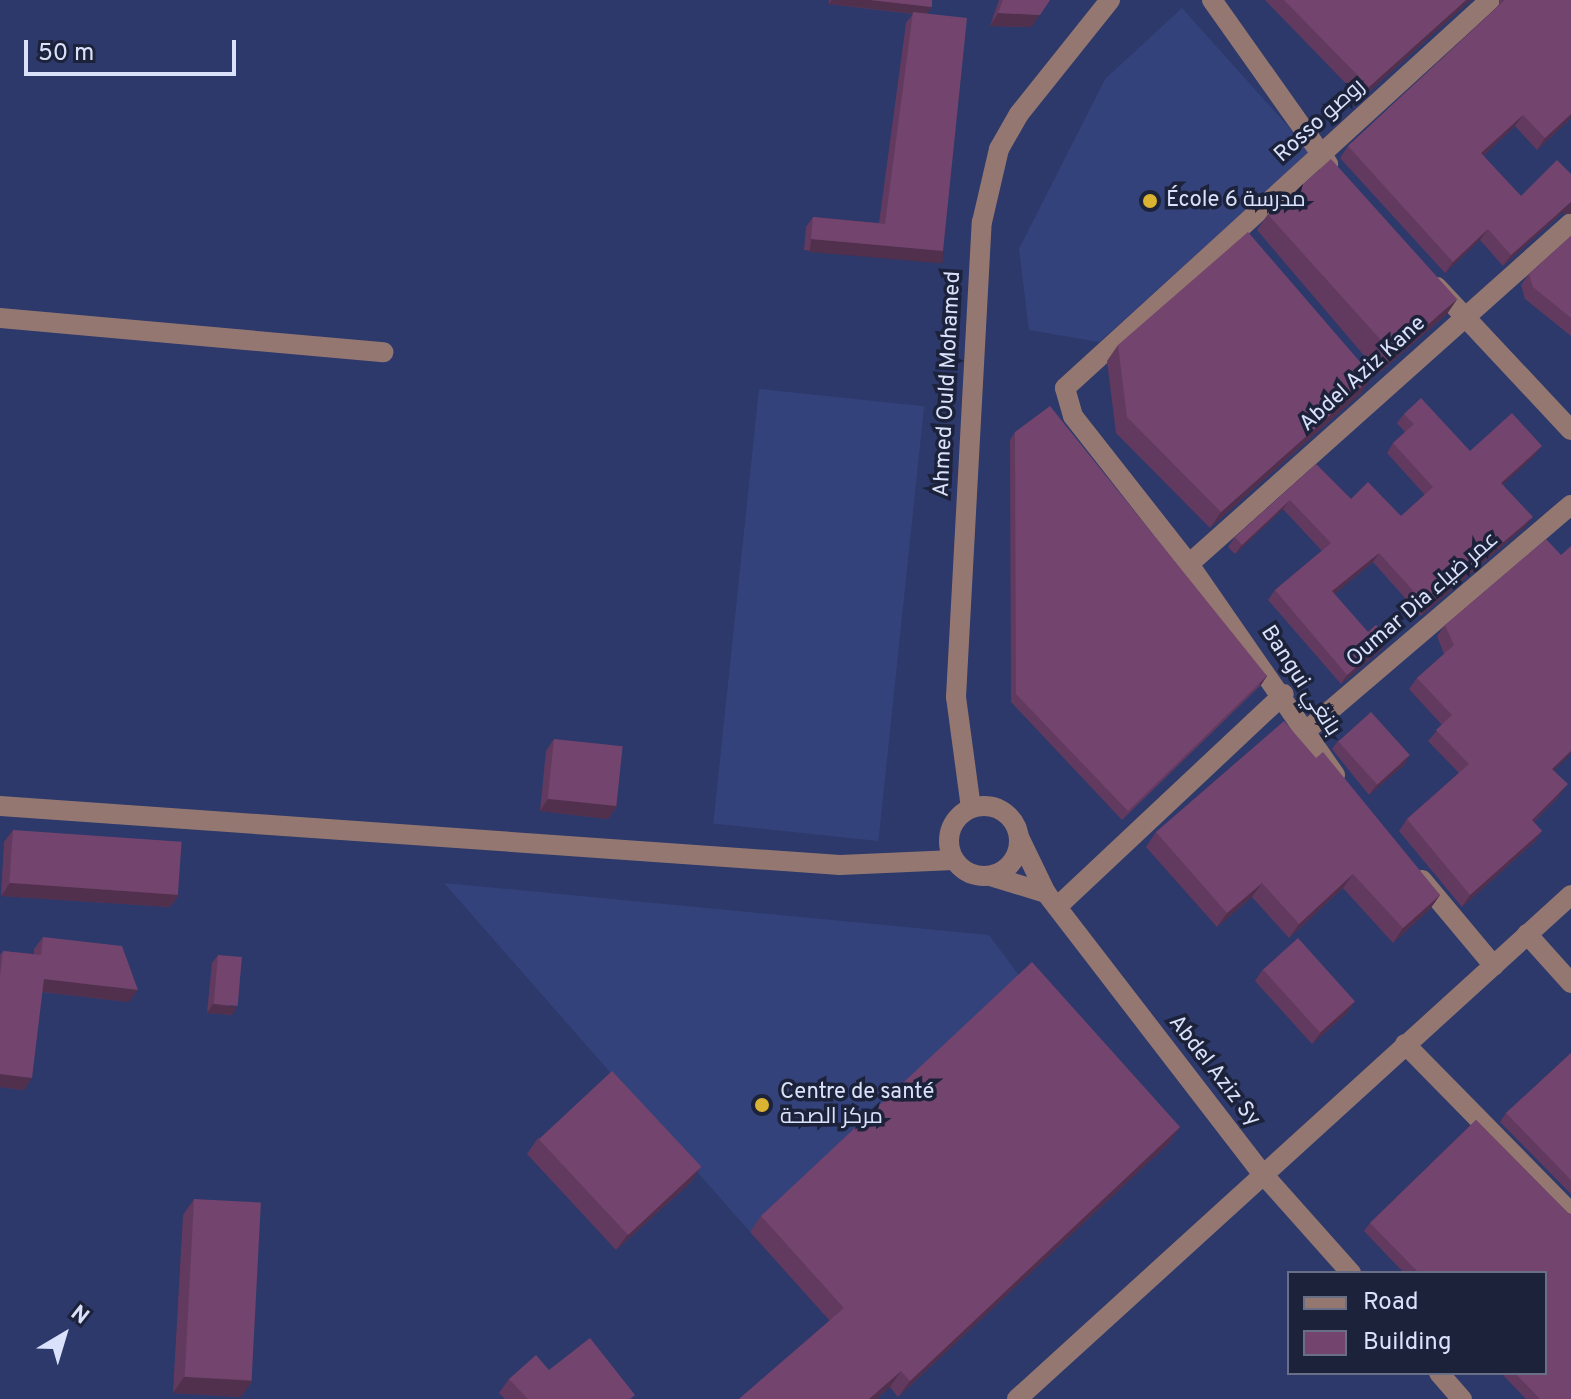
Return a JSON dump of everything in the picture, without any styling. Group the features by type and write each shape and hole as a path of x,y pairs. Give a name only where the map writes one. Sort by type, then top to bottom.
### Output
{"street":[{"name":"Ahmed Ould Mohamed","path":"971,808 956,697 982,222 999,149 1019,114 1110,0"},
{"path":"1212,0 1319,154 1340,177"},
{"name":"Rosso روصو","path":"1073,416 1064,397 1074,373 1490,0"},
{"name":"Abdel Aziz Kane","path":"1189,564 1372,385 1464,317 1571,223"},
{"path":"1238,228 1258,251"},
{"path":"1422,271 1571,430"},
{"path":"0,318 383,352"},
{"name":"Bangui بانغي","path":"1073,416 1189,564 1284,694 1347,789"},
{"name":"Oumar Dia عمر ضياء","path":"1306,731 1571,505"},
{"path":"990,876 1015,858 1019,837 1008,814 971,808 949,836 954,860 969,873 990,876 1052,900 1284,694"},
{"path":"0,806 840,865 954,860"},
{"name":"Abdel Aziz Sy","path":"1019,837 1052,900 1262,1173 1349,1271"},
{"path":"1405,860 1494,966"},
{"path":"1017,1399 1571,895"},
{"path":"1527,934 1571,983"},
{"path":"1405,1044 1571,1213"},
{"path":"1441,1375 1462,1399"}],"shaded area":[{"name":"École 6 مدرسة","path":"1182,8 1311,152 1099,342 1029,330 1019,249 1105,79"},
{"path":"759,389 924,406 878,841 713,824"},
{"name":"Centre de santé مركز الصحة","path":"444,883 989,935 1021,978 750,1232"}],"building":[{"path":"870,0 932,0 932,7"},
{"path":"1003,0 1050,0 1040,15 998,13"},
{"path":"1284,0 1466,0 1369,87"},
{"path":"1505,0 1571,0 1571,114 1545,138 1523,115 1481,153 1521,196 1557,160 1571,174 1571,202 1511,255 1488,229 1453,262 1348,146"},
{"path":"913,12 967,18 943,251 811,239 813,217 885,224"},
{"path":"1331,159 1457,299 1394,355 1269,215"},
{"path":"1248,232 1373,377 1221,512 1127,417 1118,345"},
{"path":"1571,236 1571,318 1533,287 1529,274"},
{"path":"1421,398 1470,451 1512,413 1542,446 1501,483 1533,517 1427,606 1379,553 1332,591 1368,632 1376,625 1389,639 1347,675 1275,590 1331,543 1290,500 1242,545 1235,537 1316,464 1351,499 1368,482 1401,516 1433,487 1393,443 1414,424 1404,414"},
{"path":"1050,406 1267,676 1128,811 1016,694 1015,432"},
{"path":"1546,539 1561,555 1571,546 1571,751 1552,769 1568,784 1532,820 1542,831 1470,895 1407,819 1469,764 1436,730 1452,715 1417,678 1454,645 1445,625"},
{"path":"1371,712 1410,755 1377,785 1338,741"},
{"path":"1284,721 1316,758 1323,752 1440,895 1403,928 1353,874 1299,924 1262,883 1227,913 1156,832"},
{"path":"554,739 623,746 616,806 548,799"},
{"path":"13,830 182,842 178,895 9,883"},
{"path":"43,937 122,946 138,990 44,979 32,1078 0,1074 3,951 41,955"},
{"path":"1298,938 1355,1001 1320,1033 1263,969"},
{"path":"218,955 242,957 238,1006 214,1004"},
{"path":"1032,962 1180,1127 910,1381 901,1371 869,1399 739,1399 844,1308 761,1216"},
{"path":"1571,1053 1571,1180 1506,1113"},
{"path":"612,1071 701,1167 628,1235 539,1139"},
{"path":"1476,1120 1571,1214 1571,1399 1540,1399 1517,1375 1547,1375 1547,1271 1417,1271 1370,1223"},
{"path":"194,1199 261,1203 252,1380 185,1377"},
{"path":"590,1338 635,1395 630,1399 528,1399 509,1379 536,1355 549,1370"}],"place":[{"name":"École 6 مدرسة","path":"1150,201"},
{"name":"Centre de santé مركز الصحة","path":"762,1105"}]}
